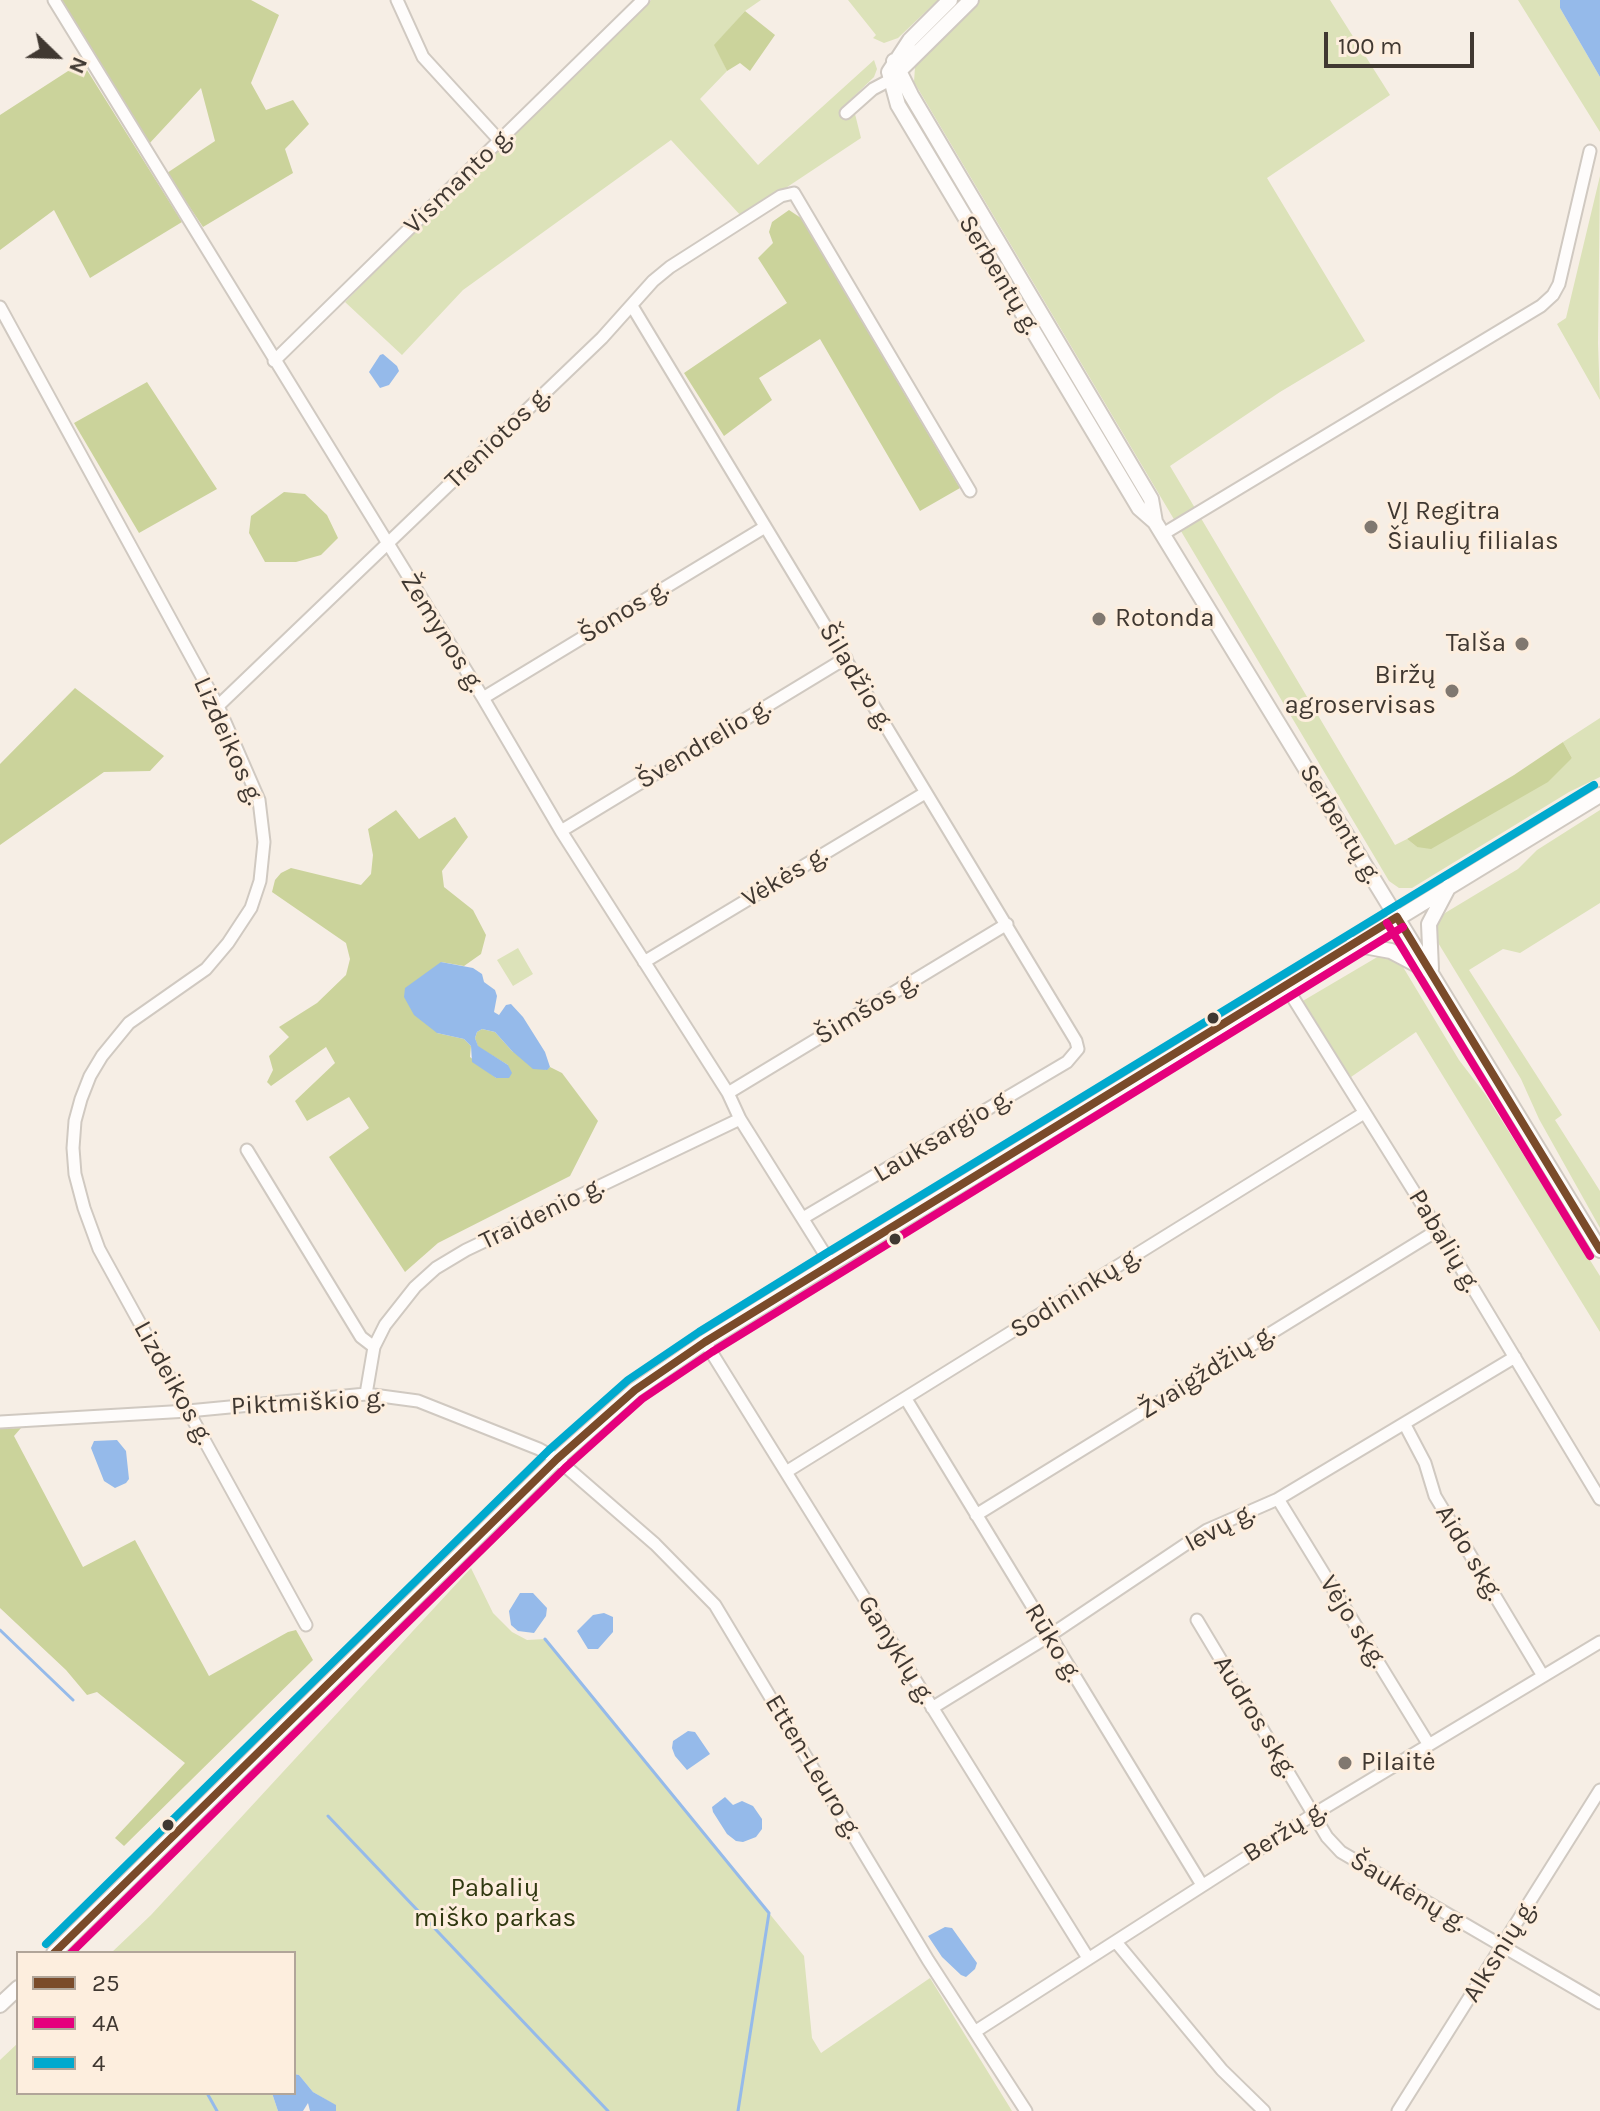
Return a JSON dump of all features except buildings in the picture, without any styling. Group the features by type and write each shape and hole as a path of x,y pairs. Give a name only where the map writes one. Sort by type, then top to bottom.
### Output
{"main road":[{"path":"895,70 910,40 950,0"},
{"path":"895,70 971,0"},
{"name":"Serbentų g.","path":"895,70 898,105 1139,508 1159,528 1600,1250"},
{"path":"56,1951 557,1459 635,1390 705,1342 831,1264 1600,795"},
{"path":"1431,973 1429,924 1449,886"},
{"path":"1353,944 1391,951 1431,973"},
{"path":"0,2005 16,1990"}],"street":[{"name":"Žemynos g.","path":"54,0 483,698 561,831 728,1093 740,1119 831,1264"},
{"path":"397,0 423,57 500,141"},
{"name":"Vismanto g.","path":"274,361 643,0"},
{"path":"846,113 895,70"},
{"path":"1159,528 1528,314 1553,295 1559,284 1590,151"},
{"name":"Treniotos g.","path":"218,706 602,338 653,281 781,196 794,193 970,491"},
{"name":"Šiladžio g.","path":"632,306 1007,924 1078,1049"},
{"name":"Lizdeikos g.","path":"0,307 218,706 259,800 264,842 260,881 251,908 206,969 129,1023 102,1056 81,1099 73,1148 75,1174 99,1249 306,1625"},
{"name":"Šonos g.","path":"483,698 765,527"},
{"name":"Švendrelio g.","path":"561,831 846,658"},
{"name":"Vėkės g.","path":"644,962 925,793"},
{"name":"Šimšos g.","path":"728,1093 1007,924"},
{"name":"Pabalių g.","path":"1285,985 1438,1230 1600,1499"},
{"name":"Lauksargio g.","path":"803,1218 1067,1062 1078,1049"},
{"name":"Sodininkų g.","path":"786,1472 1364,1113"},
{"name":"Traidenio g.","path":"366,1394 374,1347 398,1307 436,1268 466,1250 740,1119"},
{"path":"247,1150 361,1337 374,1347"},
{"name":"Žvaigždžių g.","path":"976,1515 1438,1230"},
{"name":"Ganyklų g.","path":"705,1342 1088,1958"},
{"name":"Ievų g.","path":"932,1708 1049,1636 1207,1530 1278,1499 1515,1357"},
{"name":"Piktmiškio g.","path":"0,1422 188,1411 366,1394 418,1401 557,1459"},
{"name":"Rūko g.","path":"906,1399 1202,1885"},
{"name":"Aido skg.","path":"1405,1425 1425,1463 1435,1496 1543,1676"},
{"name":"Etten-Leuro g.","path":"557,1459 655,1544 715,1605 928,1960 1026,2111"},
{"name":"Vėjo skg.","path":"1278,1499 1429,1745"},
{"name":"Audros skg.","path":"1197,1620 1314,1814"},
{"name":"Beržų g.","path":"976,2031 1314,1814 1600,1642"},
{"name":"Alksnių g.","path":"1398,2111 1600,1790"},
{"name":"Šaukėnų g.","path":"1314,1814 1327,1837 1341,1852 1600,2003"},
{"path":"1116,1942 1222,2070 1264,2111"}],"green space":[{"path":"61,0 251,0 279,15 251,83 266,110 293,100 309,124 285,149 293,173 203,227 167,173 215,141 201,88 148,145"},
{"path":"651,0 761,0 745,11 715,45 727,71 700,99 758,165 874,60 877,69 874,77 846,104 855,114 861,138 742,217 671,140 463,290 402,355 345,302 547,99"},
{"path":"848,0 938,0 898,38 884,43 873,38 876,35"},
{"path":"980,0 1330,0 1390,95 1267,178 1365,341 1280,392 1170,466 1395,845 1407,839 1417,847 1572,758 1563,742 1600,718 1600,777 1569,792 1412,888 1399,888 1389,881 914,82 915,67 919,61"},
{"path":"1518,0 1560,0 1560,8 1600,77 1600,132"},
{"path":"745,11 775,35 750,71 740,63 727,71 714,45"},
{"path":"82,62 182,222 90,278 54,210 0,250 0,115"},
{"path":"1600,176 1600,400 1557,324 1566,318"},
{"path":"789,210 801,218 960,488 920,511 820,339 759,378 772,400 724,436 684,373 787,303 758,258 773,243 769,232 772,222"},
{"path":"147,382 217,489 139,533 74,423"},
{"path":"284,492 305,494 327,515 338,538 321,555 296,562 265,562 249,533 251,516"},
{"path":"75,688 164,756 150,771 104,772 0,845 0,764"},
{"path":"1563,742 1572,758 1548,782 1431,849 1417,847 1407,839 1514,775"},
{"path":"396,810 419,839 455,817 468,837 442,871 444,887 473,910 486,935 481,954 464,966 441,962 437,1033 464,1039 471,1046 470,1057 496,1078 509,1078 508,1065 478,1047 475,1038 482,1029 495,1032 512,1051 546,1070 550,1067 562,1073 598,1121 570,1176 438,1243 405,1272 329,1157 369,1128 349,1097 307,1121 295,1101 335,1063 326,1047 271,1086 267,1082 273,1070 269,1056 289,1037 279,1027 317,1003 346,975 350,959 346,943 272,892 275,880 291,868 361,885 371,874 373,855 368,829"},
{"path":"1600,810 1600,903 1520,953 1503,949 1469,970 1562,1115 1555,1120 1600,1191 1600,1228 1539,1119 1521,1079 1437,941 1436,931 1445,913 1518,869 1537,850"},
{"path":"518,948 533,974 513,986 497,960"},
{"path":"1379,956 1403,967 1459,1060 1485,1094 1600,1276 1600,1332 1416,1032 1351,1077 1301,1002"},
{"path":"21,1428 14,1436 83,1567 135,1540 209,1676 296,1630 313,1660 124,1846 115,1838 185,1763 97,1692 87,1695 66,1670 0,1608 0,1429"},
{"name":"Pabalių miško parkas","path":"471,1568 493,1613 512,1632 527,1640 545,1639 804,1956 812,2038 821,2053 930,1978 1012,2111 336,2111 335,2105 313,2092 296,2074 296,1951 113,1951 151,1915"},
{"path":"16,2045 16,2095 273,2095 278,2111 0,2111 0,2060"}],"water":[{"path":"1560,0 1600,0 1600,77 1560,8"},
{"path":"383,354 399,371 389,385 380,388 369,372"},
{"path":"441,962 473,968 482,974 484,982 495,990 497,996 494,1012 499,1015 506,1005 511,1004 545,1052 550,1067 547,1070 533,1069 495,1032 482,1029 475,1038 478,1046 508,1065 512,1073 509,1078 496,1078 472,1062 471,1046 464,1039 437,1033 414,1015 404,997 405,988"},
{"path":"117,1440 126,1451 129,1479 115,1488 104,1481 91,1448 94,1441"},
{"path":"520,1593 533,1593 547,1608 546,1616 534,1633 518,1631 511,1625 509,1611"},
{"path":"604,1613 613,1617 613,1632 598,1649 588,1649 577,1631 593,1615"},
{"path":"688,1731 695,1732 710,1754 687,1770 672,1748 673,1741"},
{"path":"725,1797 733,1805 742,1801 753,1806 762,1819 762,1829 756,1837 743,1842 727,1834 712,1807"},
{"path":"945,1927 952,1928 977,1963 966,1977 942,1957 928,1936"},
{"path":"296,2074 313,2092 336,2105 336,2111 310,2111 308,2103 303,2111 278,2111 273,2095 296,2095"}],"waterway":[{"path":"0,1630 73,1700"},
{"path":"545,1639 769,1913 738,2111"},
{"path":"328,1816 608,2111"},
{"path":"208,2095 217,2111"}],"transit line":[{"name":"4","path":"46,1944 549,1450 628,1380 825,1254 1594,785"},
{"name":"25","path":"1397,917 1600,1250"},
{"name":"25","path":"56,1951 557,1459 635,1390 705,1342 1397,917"},
{"name":"4A","path":"1387,923 1590,1256"},
{"name":"4A","path":"73,1951 565,1468 642,1399 712,1352 1403,927"}],"place":[{"name":"VĮ Regitra Šiaulių filialas","path":"1371,527"},
{"name":"Rotonda","path":"1099,619"},
{"name":"Talša","path":"1522,644"},
{"name":"Biržų agroservisas","path":"1452,691"},
{"name":"Pilaitė","path":"1345,1763"}]}
